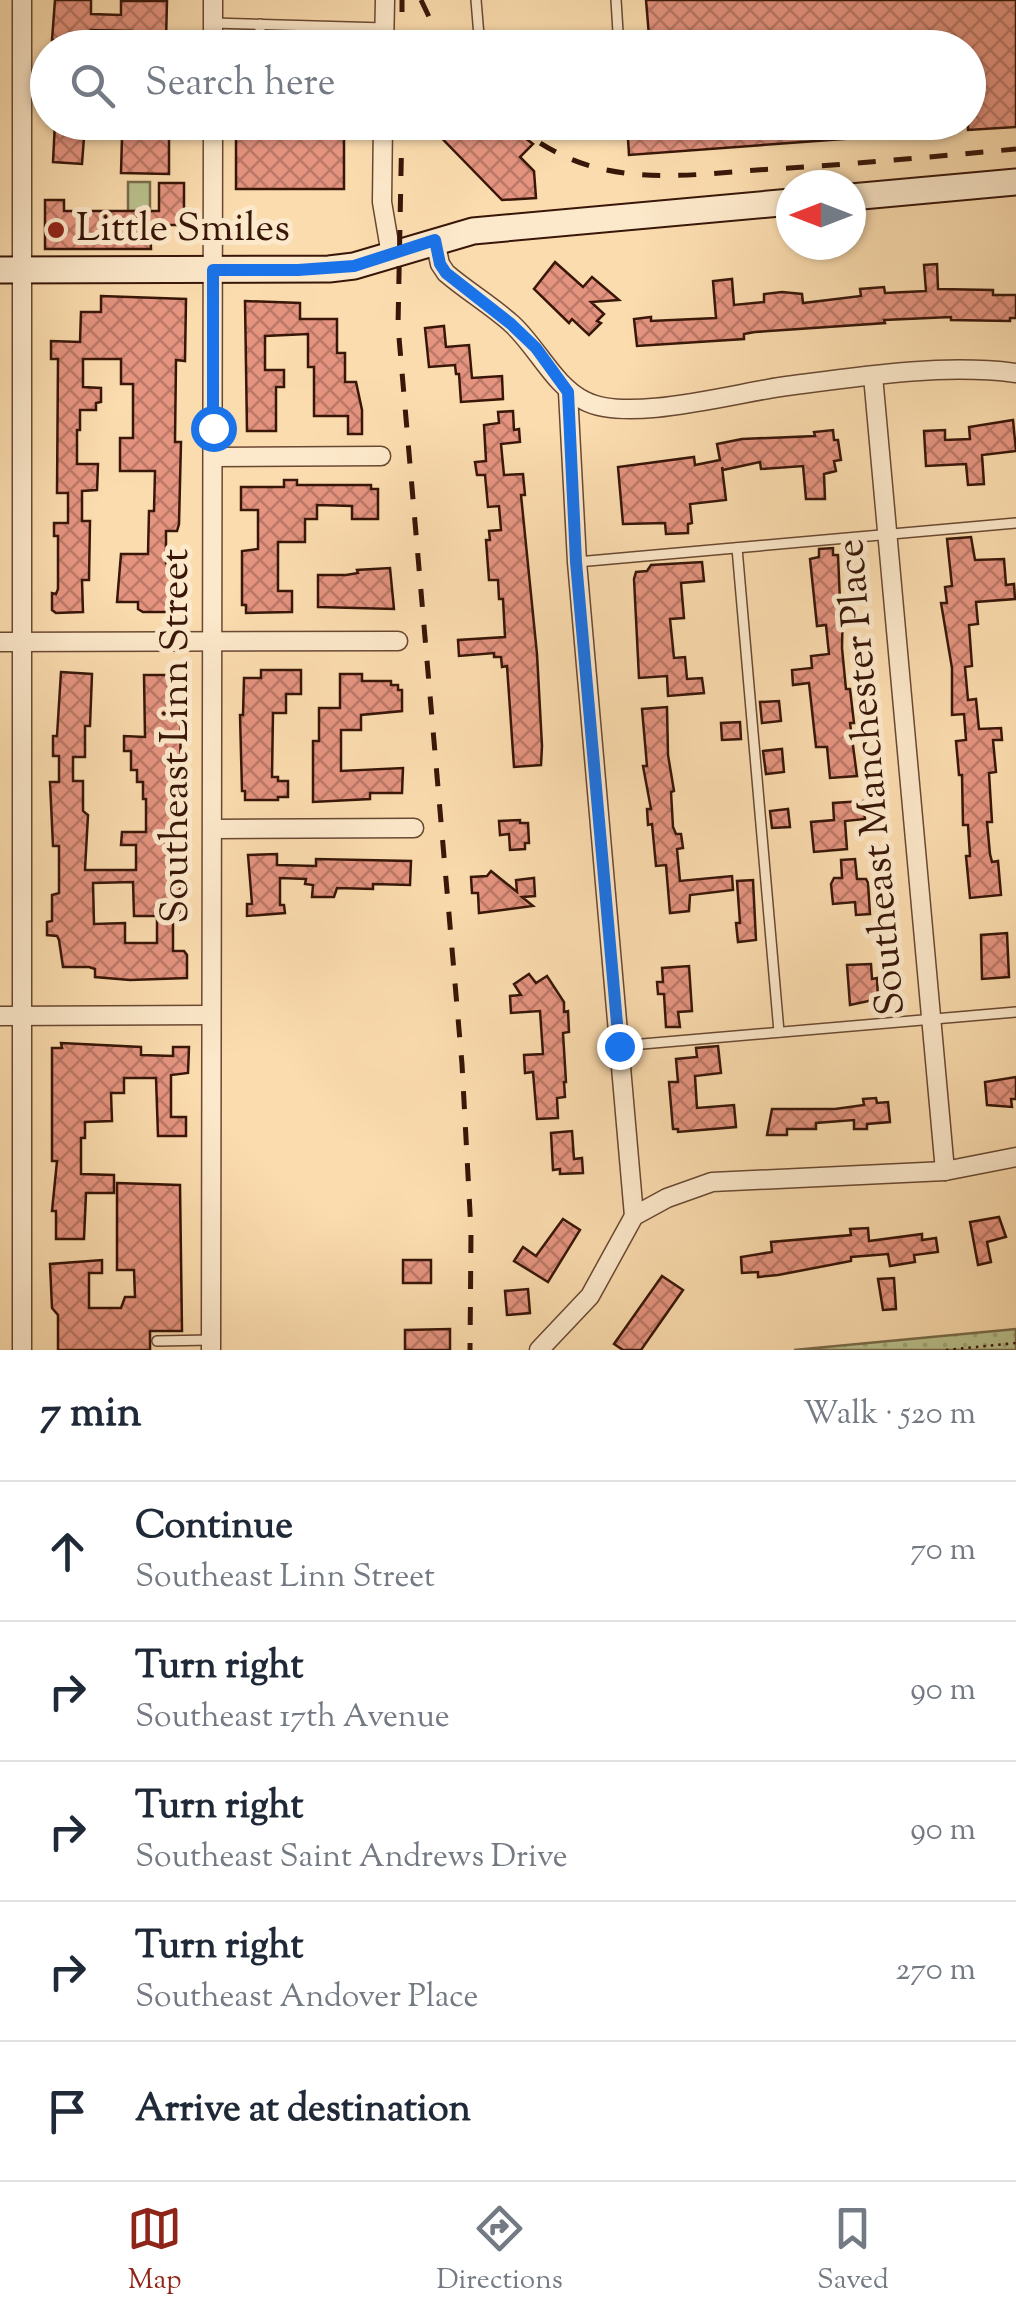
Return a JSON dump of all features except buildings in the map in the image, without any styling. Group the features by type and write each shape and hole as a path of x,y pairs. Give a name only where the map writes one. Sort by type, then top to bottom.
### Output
{"main road":[{"path":"866,196 1016,182"},
{"path":"12,270 329,269 354,266 435,240 510,227 776,203"}],"street":[{"path":"22,0 12,270 22,642 22,1350"},
{"path":"213,0 213,30"},
{"path":"384,0 384,30"},
{"name":"Southeast Linn Street","path":"211,1345 213,140"},
{"path":"383,140 382,202 391,255"},
{"path":"435,240 446,273 536,348 568,392 601,408 623,410 873,376 974,370 1016,373"},
{"name":"Southeast Manchester Place","path":"873,376 945,1171"},
{"path":"568,392 576,562 634,1216"},
{"path":"213,458 381,456"},
{"path":"0,642 398,640"},
{"path":"213,829 414,828"},
{"path":"0,1016 211,1016"},
{"path":"539,1350 590,1296 634,1216 667,1198 712,1182 945,1171 1016,1157"}],"lane":[{"path":"476,0 478,30"},
{"path":"616,0 618,30"},
{"path":"213,23 329,30"},
{"path":"260,24 260,30"},
{"path":"576,562 1016,523"},
{"path":"736,548 779,1032"},
{"path":"619,1046 1016,1012"},
{"path":"157,1341 211,1345"}],"path":[{"path":"946,1350 1016,1343"}],"green space":[{"path":"128,182 150,182 150,211 128,211"},
{"path":"1016,1329 1016,1350 794,1350"}],"railway":[{"path":"402,0 402,30"},
{"path":"421,0 435,30"},
{"path":"402,140 398,326 462,1064 471,1231 470,1350"},
{"path":"536,140 598,168 657,175 1016,149"}],"place":[{"name":"Little Smiles","path":"56,230"}],"route":[{"path":"213,428 213,270 354,266 435,240 446,273 536,348 568,392 576,562 619,1046"}]}
